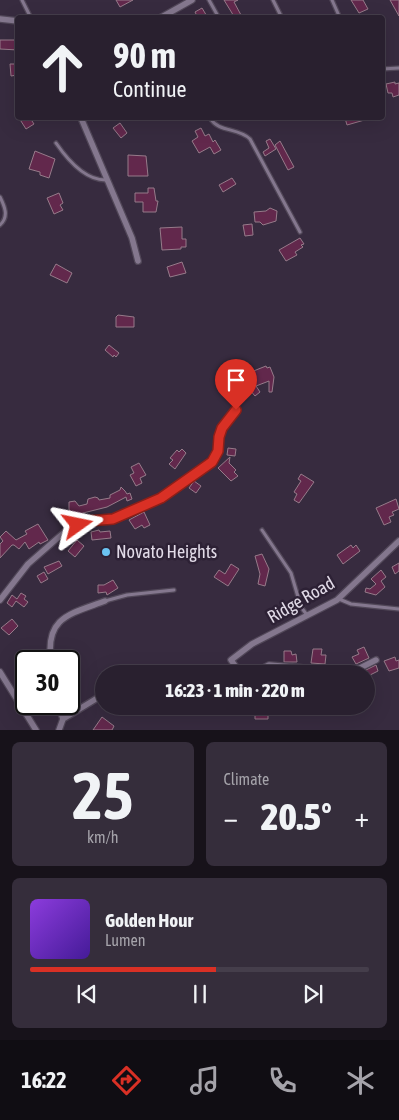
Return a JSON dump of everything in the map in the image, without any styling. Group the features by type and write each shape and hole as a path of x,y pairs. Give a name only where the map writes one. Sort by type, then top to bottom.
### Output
{"street":[{"path":"165,15 192,0"},
{"path":"0,19 15,21"},
{"path":"82,120 132,238 138,261"},
{"path":"0,600 28,564 68,529 88,521 113,519 161,498 212,462 218,451 222,428 236,410"},
{"name":"Ridge Road","path":"235,665 231,660 252,644 338,599 399,541"},
{"path":"50,650 49,640 54,628 68,614 105,601"},
{"path":"366,665 376,660"},
{"path":"0,672 36,730"},
{"path":"63,719 95,699"},
{"path":"59,730 63,719 62,715"}],"lane":[{"path":"22,0 30,15"},
{"path":"209,0 217,15"},
{"path":"273,0 280,15"},
{"path":"332,0 339,15"},
{"path":"385,68 399,68"},
{"path":"212,120 219,128 238,131 250,139 300,232"},
{"path":"56,143 68,160 79,168 96,179 107,180"},
{"path":"0,198 6,214 6,218 0,225"},
{"path":"262,530 291,572 301,607 307,616"},
{"path":"105,601 127,595 174,590"},
{"path":"338,599 351,604 399,609"}],"building":[{"path":"116,0 133,0 120,7"},
{"path":"224,0 238,0 234,2 241,15 233,15"},
{"path":"351,0 363,0 368,9 359,13"},
{"path":"390,0 399,0 399,16"},
{"path":"202,8 206,15 196,15 195,12"},
{"path":"0,40 15,40 15,50 0,49"},
{"path":"10,64 15,64 15,75 11,76"},
{"path":"395,82 395,84 399,83 399,95 393,97 392,93 388,93 386,84"},
{"path":"20,120 31,120 34,124 26,129"},
{"path":"346,120 364,120 347,125"},
{"path":"120,123 127,133 121,138 113,128"},
{"path":"201,128 205,136 209,134 213,142 215,140 221,150 214,154 210,147 199,153 192,141 198,137 195,131"},
{"path":"270,139 276,149 265,156 263,152 269,148 266,141"},
{"path":"280,141 294,167 288,170 275,145"},
{"path":"35,151 55,159 49,178 40,175 40,172 29,169"},
{"path":"128,155 146,156 148,176 128,176"},
{"path":"232,178 236,184 223,192 219,185"},
{"path":"148,188 154,188 156,201 158,201 156,212 143,212 143,202 135,202 135,193 148,193"},
{"path":"59,193 63,203 60,205 63,210 54,214 47,198"},
{"path":"270,208 277,211 276,221 263,225 260,222 255,222 254,212 266,211"},
{"path":"252,224 253,235 245,236 243,225"},
{"path":"182,227 182,239 186,239 186,247 162,250 160,228"},
{"path":"300,238 304,244 301,245 303,247 295,252 297,255 286,261 279,250"},
{"path":"182,262 186,273 170,277 167,267"},
{"path":"56,264 72,273 67,283 50,275"},
{"path":"118,315 134,317 134,327 116,327 116,317"},
{"path":"109,345 119,353 116,357 114,355 113,357 105,350"},
{"path":"266,366 267,368 270,367 274,377 272,392 269,392 269,381 256,386 260,392 255,396 244,383 241,376"},
{"path":"228,448 236,449 235,456 227,455"},
{"path":"182,449 186,453 175,469 169,464 173,460 170,458 177,450 179,452"},
{"path":"230,457 229,463 236,470 234,472 238,476 231,481 218,468"},
{"path":"139,463 146,475 140,478 142,483 136,486 130,475 134,473 131,467"},
{"path":"301,474 314,482 299,503 294,500 297,494 294,492 301,481 298,479"},
{"path":"194,481 201,486 196,493 189,488"},
{"path":"121,487 127,494 130,493 132,499 127,501 126,497 107,507 83,513 84,518 80,519 79,514 72,515 69,509 69,502 75,501 79,506 87,504 88,499 95,497 99,500 110,498 110,495 120,490"},
{"path":"396,499 399,509 392,512 394,515 389,517 391,522 384,525 376,508"},
{"path":"144,512 150,525 144,528 142,525 135,529 129,520"},
{"path":"38,524 48,540 40,544 39,542 29,549 25,542 19,549 12,545 0,558 0,544 3,541 0,537 6,531 16,540 27,534 25,531"},
{"path":"99,530 100,532 110,531 111,538 92,540 91,532"},
{"path":"77,540 84,546 75,557 68,551"},
{"path":"351,545 353,548 356,545 360,551 343,564 337,555"},
{"path":"262,554 269,569 265,586 258,584 260,574 255,556"},
{"path":"59,561 62,566 48,574 44,567"},
{"path":"399,563 399,571 395,574 392,567"},
{"path":"231,564 239,569 228,586 214,577 219,570 225,574"},
{"path":"381,570 386,577 381,581 385,587 376,595 365,592 366,588 370,589 376,584 371,579"},
{"path":"44,572 48,579 41,583 37,576"},
{"path":"113,580 118,588 107,595 106,592 98,593 98,585 104,585"},
{"path":"21,593 26,596 24,599 28,602 24,607 16,601 12,607 7,603 12,595 17,599"},
{"path":"12,619 18,626 9,635 1,628"},
{"path":"364,647 369,658 356,664 352,657 359,654 357,650"},
{"path":"313,649 322,649 321,655 326,655 325,664 311,663"},
{"path":"284,651 291,651 292,655 296,654 297,662 284,662"},
{"path":"395,657 396,661 399,660 399,668 389,671 384,661"},
{"path":"255,715 268,715 268,719 255,719"},
{"path":"102,717 114,726 112,730 93,730"}],"place":[{"name":"Novato Heights","path":"106,552"}],"route":[{"path":"78,525 88,521 113,519 161,498 212,462 218,451 222,428 230,415 236,410"}]}
